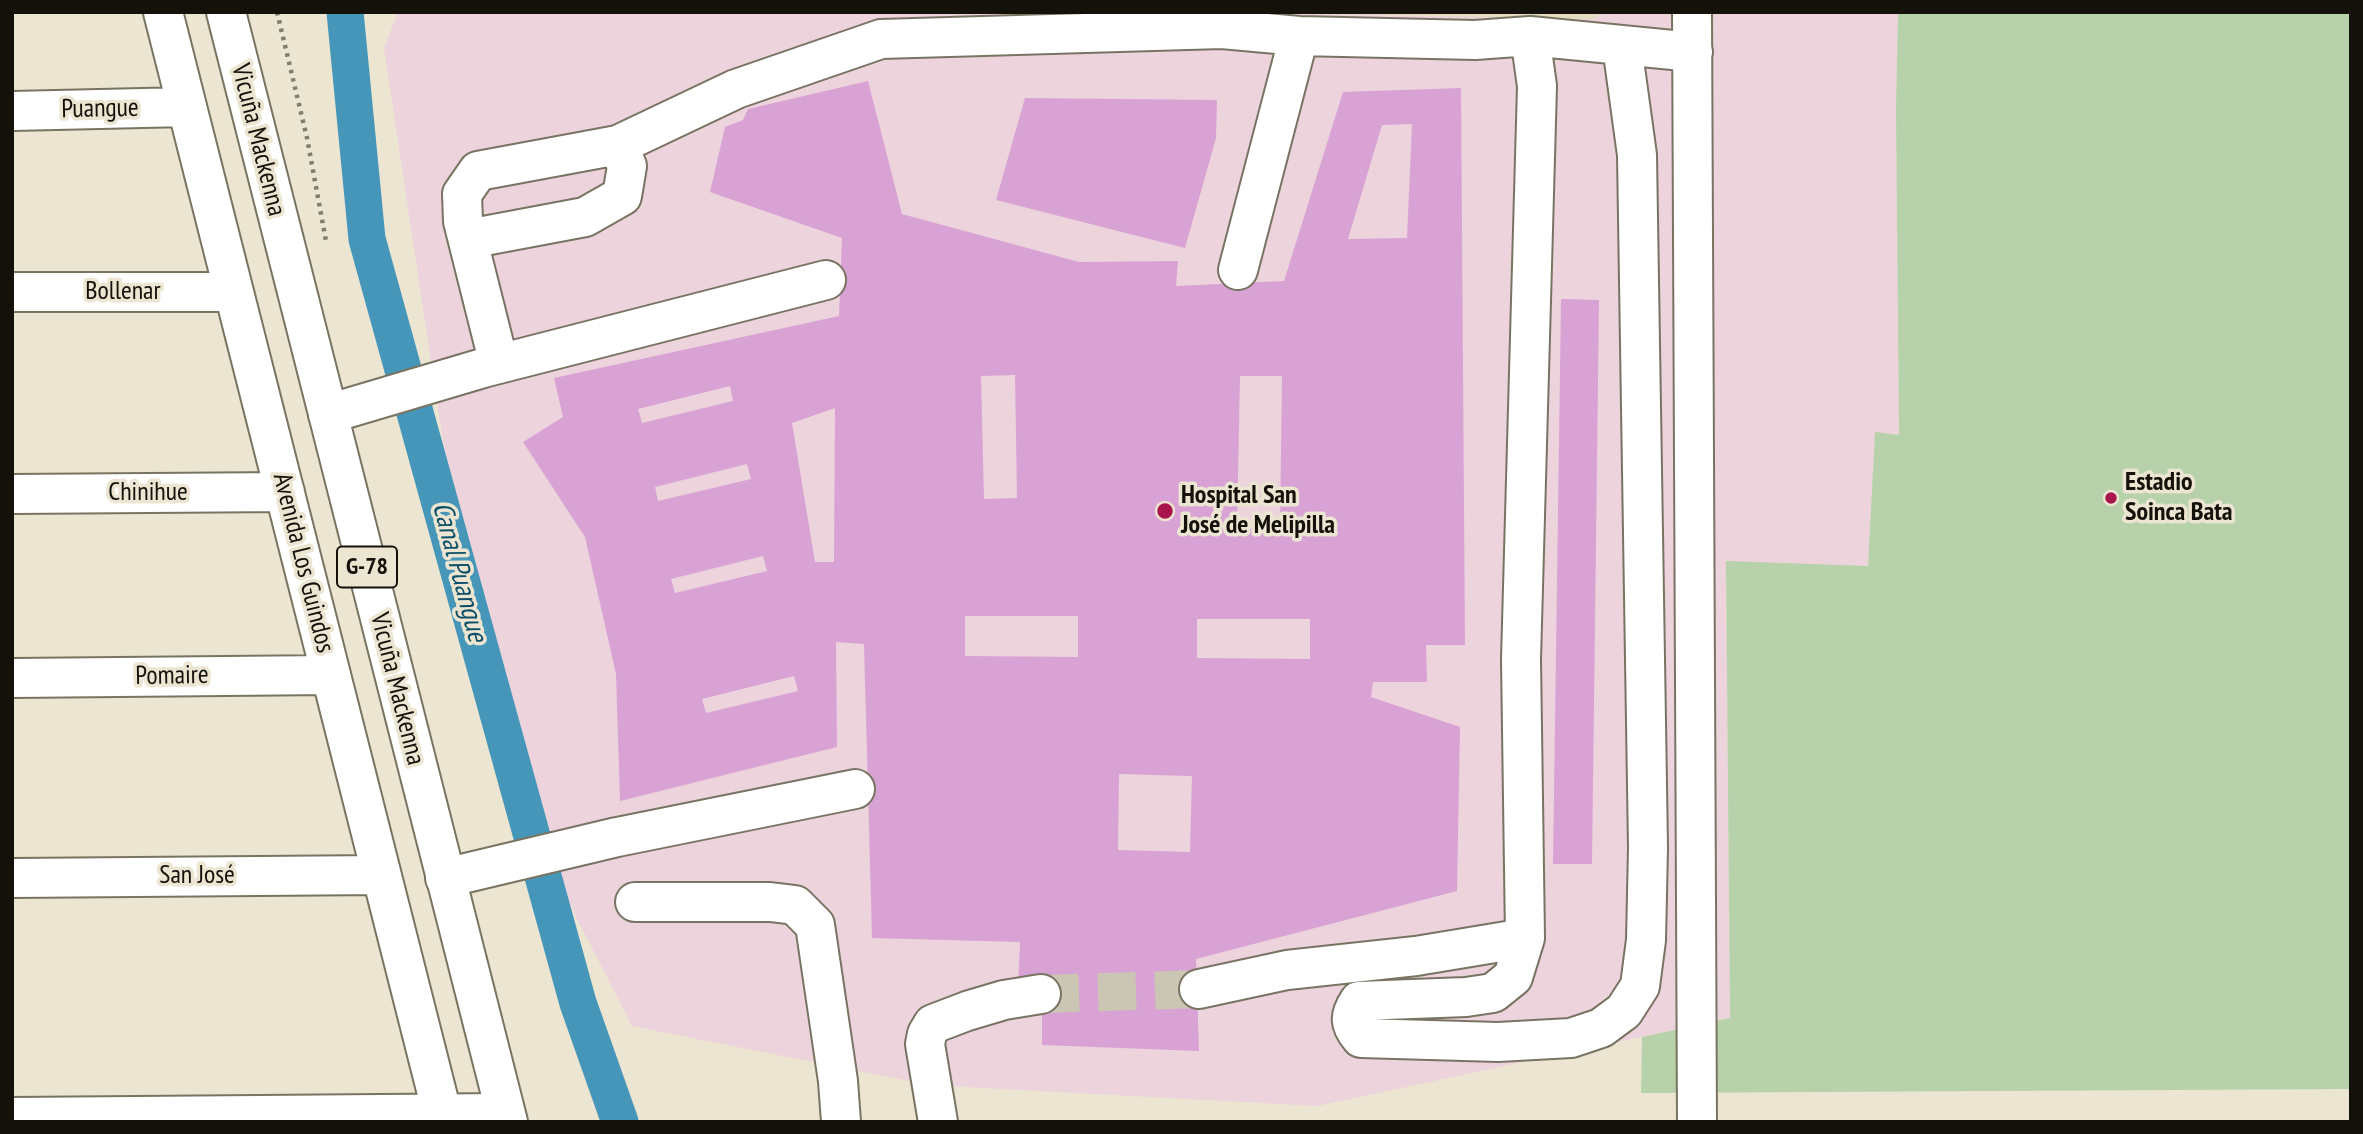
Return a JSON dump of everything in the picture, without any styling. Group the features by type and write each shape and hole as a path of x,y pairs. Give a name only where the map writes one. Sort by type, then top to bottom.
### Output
{"street":[{"name":"Avenida Los Guindos","path":"163,12 442,1113"},
{"name":"Vicuña Mackenna","path":"226,12 454,876 506,1117"},
{"path":"1692,12 1697,1122"},
{"path":"491,366 463,221 462,194 478,171 618,145 736,89 881,39 1222,29 1299,36 1475,40 1530,36 1693,52"},
{"path":"1238,270 1299,36"},
{"path":"1530,36 1537,86 1521,659 1525,938 1513,976 1493,993 1466,997 1359,1001 1351,1013 1352,1027 1361,1038 1498,1042 1571,1038 1601,1028 1624,1011 1640,986 1646,940 1648,848 1637,155 1622,46"},
{"name":"Puangue","path":"12,111 187,107"},
{"path":"468,239 585,217 622,196 627,166 618,145"},
{"path":"331,413 491,366 827,280"},
{"name":"Bollenar","path":"12,292 234,292"},
{"name":"Chinihue","path":"12,494 285,492"},
{"name":"Pomaire","path":"12,678 331,675"},
{"path":"454,876 591,844 855,789"},
{"name":"San José","path":"12,878 381,875"},
{"path":"635,902 770,902 795,905 815,925 838,1081 841,1122"},
{"path":"1199,989 1287,970 1416,956 1525,938"},
{"path":"937,1122 925,1044 933,1024 1004,1000 1041,994"},
{"path":"26,1119 442,1113 506,1117"}],"shaded area":[{"name":"Hospital San José de Melipilla","path":"398,12 1217,12 1594,19 1604,12 1898,12 1896,110 1899,435 1875,433 1868,566 1726,562 1730,1018 1317,1106 929,1085 632,1026 551,868 446,462 384,48"},
{"path":"989,12 1604,12 1594,19"}],"green space":[{"name":"Estadio Soinca Bata","path":"1898,12 2351,12 2351,1089 1641,1093 1642,1037 1730,1018 1726,561 1868,566 1875,432 1899,435 1896,110"}],"building":[{"path":"868,81 902,214 1079,262 1178,261 1176,286 1284,281 1343,92 1461,88 1465,645 1426,645 1427,682 1373,682 1371,697 1460,727 1457,891 1196,959 1199,1051 1042,1045 1042,992 1018,989 1020,942 872,938 864,644 836,642 837,747 620,801 616,674 585,537 523,442 563,417 554,378 839,316 842,238 710,192 725,127 743,120 748,109","holes":["1412,124 1407,238 1348,239 1382,125","1015,375 1017,498 984,499 981,376","1240,376 1282,376 1280,527 1237,527","730,386 733,401 642,423 638,409","835,408 834,562 815,562 792,423","747,464 751,479 658,501 655,487","763,556 767,571 675,593 671,579","965,616 1078,616 1078,657 965,656","1197,619 1310,619 1310,659 1197,658","794,676 798,691 706,713 702,699","1119,774 1192,776 1190,852 1118,850"]},
{"path":"1025,98 1217,100 1216,138 1185,248 996,200"},
{"path":"1561,299 1599,300 1592,864 1553,864"}],"waterway":[{"name":"Canal Puangue","path":"345,12 367,239 578,1003 620,1122"}],"tunnel":[{"path":"1041,994 1199,989"}],"place":[{"name":"Estadio Soinca Bata","path":"2111,498"},
{"name":"Hospital San José de Melipilla","path":"1165,511"}]}
